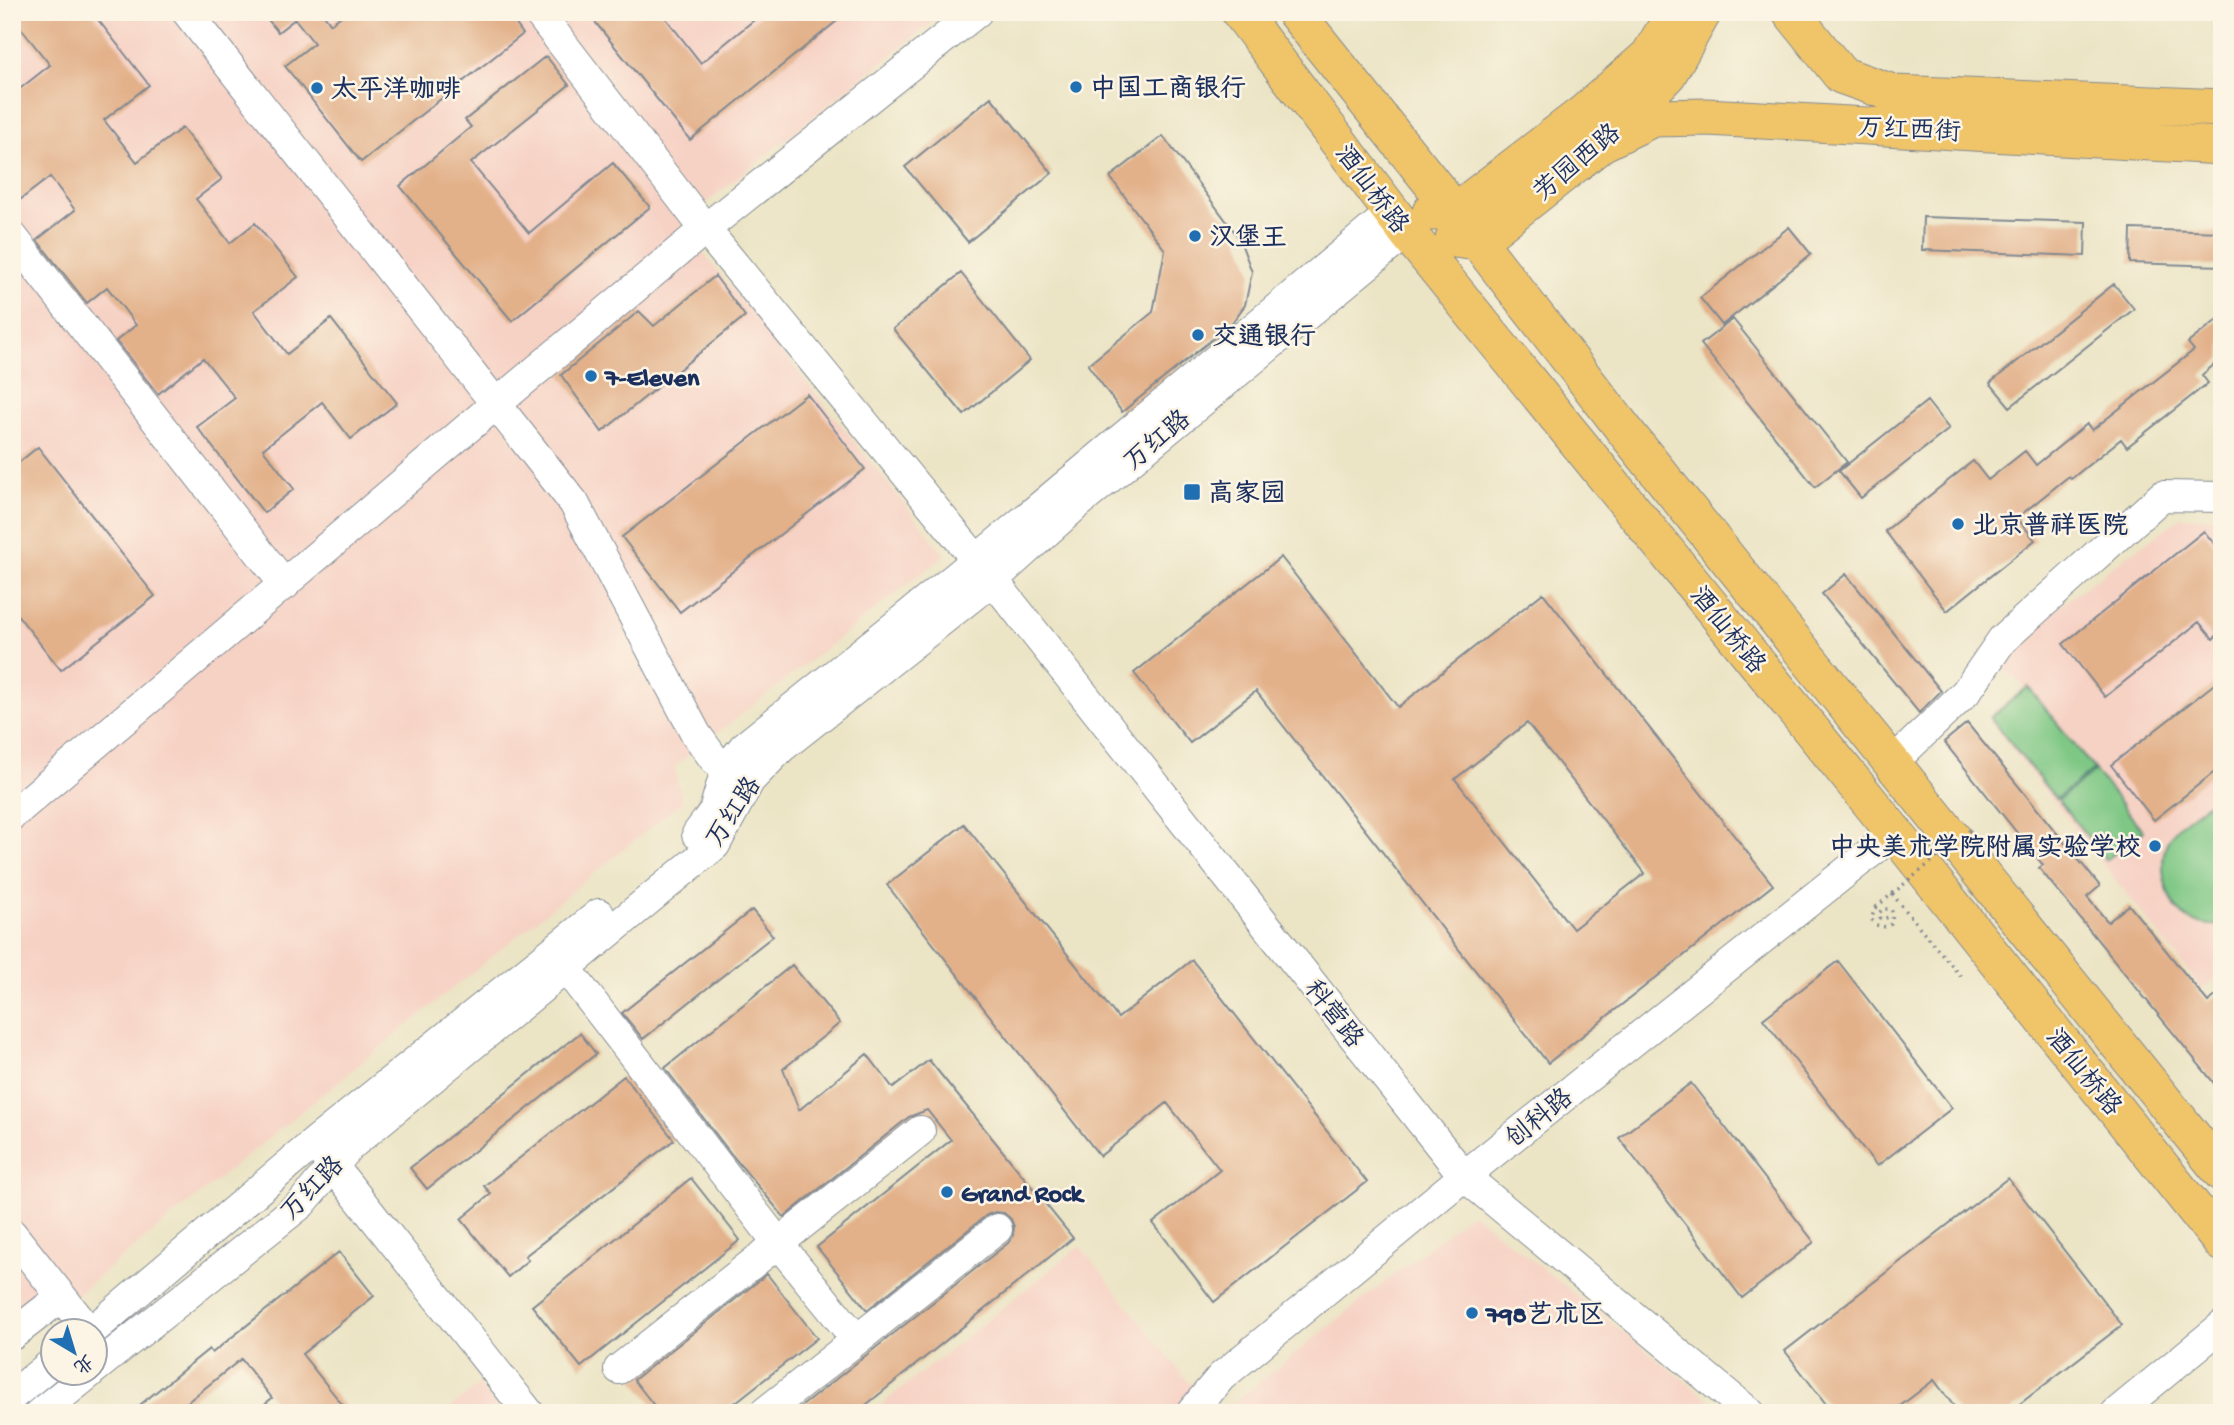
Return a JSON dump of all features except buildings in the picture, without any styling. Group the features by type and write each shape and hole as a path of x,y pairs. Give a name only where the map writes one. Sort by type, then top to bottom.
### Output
{"main road":[{"name":"酒仙桥路","path":"1240,12 1400,222 1895,833 2222,1243"},
{"name":"酒仙桥路","path":"1295,12 2222,1173"},
{"name":"芳园西路","path":"1455,212 1585,112 1649,56 1675,12"},
{"name":"芳园西路","path":"1477,242 1602,143 1668,74 1703,12"},
{"name":"万红西街","path":"1791,12 1842,75 1895,94 2222,108"},
{"name":"万红西街","path":"1602,143 1653,118 1707,117 2222,146"},
{"path":"1400,222 1455,212"},
{"path":"1400,222 1477,242"}],"street":[{"path":"187,12 574,503 696,734 714,760 726,769"},
{"name":"科营路","path":"538,12 705,229 984,570 1464,1176 1750,1413"},
{"path":"12,816 705,229 977,12"},
{"name":"万红路","path":"108,1358 302,1204 350,1146 715,845 750,780 781,748 984,570 1400,222"},
{"path":"12,236 285,585"},
{"path":"1892,763 1966,692 2002,640 2162,496 2222,497"},
{"name":"万红路","path":"108,1317 315,1142 696,837 714,811 726,769 744,747 984,570"},
{"name":"创科路","path":"1191,1413 1221,1377 1464,1176 1895,833"},
{"path":"566,968 778,1243 856,1339"},
{"path":"619,1369 920,1131"},
{"path":"315,1142 529,1413"},
{"path":"764,1413 997,1229"},
{"path":"12,1234 78,1316"},
{"path":"12,1335 61,1297"},
{"path":"2116,1413 2222,1326"},
{"path":"12,1396 38,1375"},
{"name":"万红路","path":"40,1413 73,1386"}],"path":[{"path":"1889,917 1880,918 1879,913 1883,909 1891,909 1894,914 1891,924 1886,927 1876,925 1871,919 1876,907 1973,828"},
{"path":"1892,894 1962,978"}],"shaded area":[{"path":"12,12 945,12 680,224 945,555 674,767 683,801 50,1316 38,1316 38,1326 12,1347"},
{"name":"中央美术学院附属实验学校","path":"2181,517 2222,518 2222,973 2202,989 1987,718 2025,687 2001,667 2029,628"},
{"name":"798艺术区","path":"1472,1213 1726,1413 1220,1413"},
{"path":"1080,1246 1213,1413 871,1413"},
{"path":"479,1385 502,1413 444,1413"}],"green space":[{"path":"2028,687 2094,769 2056,799 1990,718"},
{"path":"2095,771 2143,831 2106,860 2058,800"},
{"path":"2222,793 2222,926 2205,925 2190,920 2175,906 2166,887 2164,855 2166,845 2176,830 2190,816"}],"place":[{"name":"中国工商银行","path":"1076,87"},
{"name":"太平洋咖啡","path":"317,88"},
{"name":"汉堡王","path":"1195,236"},
{"name":"交通银行","path":"1198,335"},
{"name":"7-Eleven","path":"591,376"},
{"name":"高家园","path":"1192,492"},
{"name":"北京普祥医院","path":"1958,524"},
{"name":"中央美术学院附属实验学校","path":"2155,846"},
{"name":"Grand Rock","path":"947,1192"},
{"name":"798艺术区","path":"1472,1313"}]}
